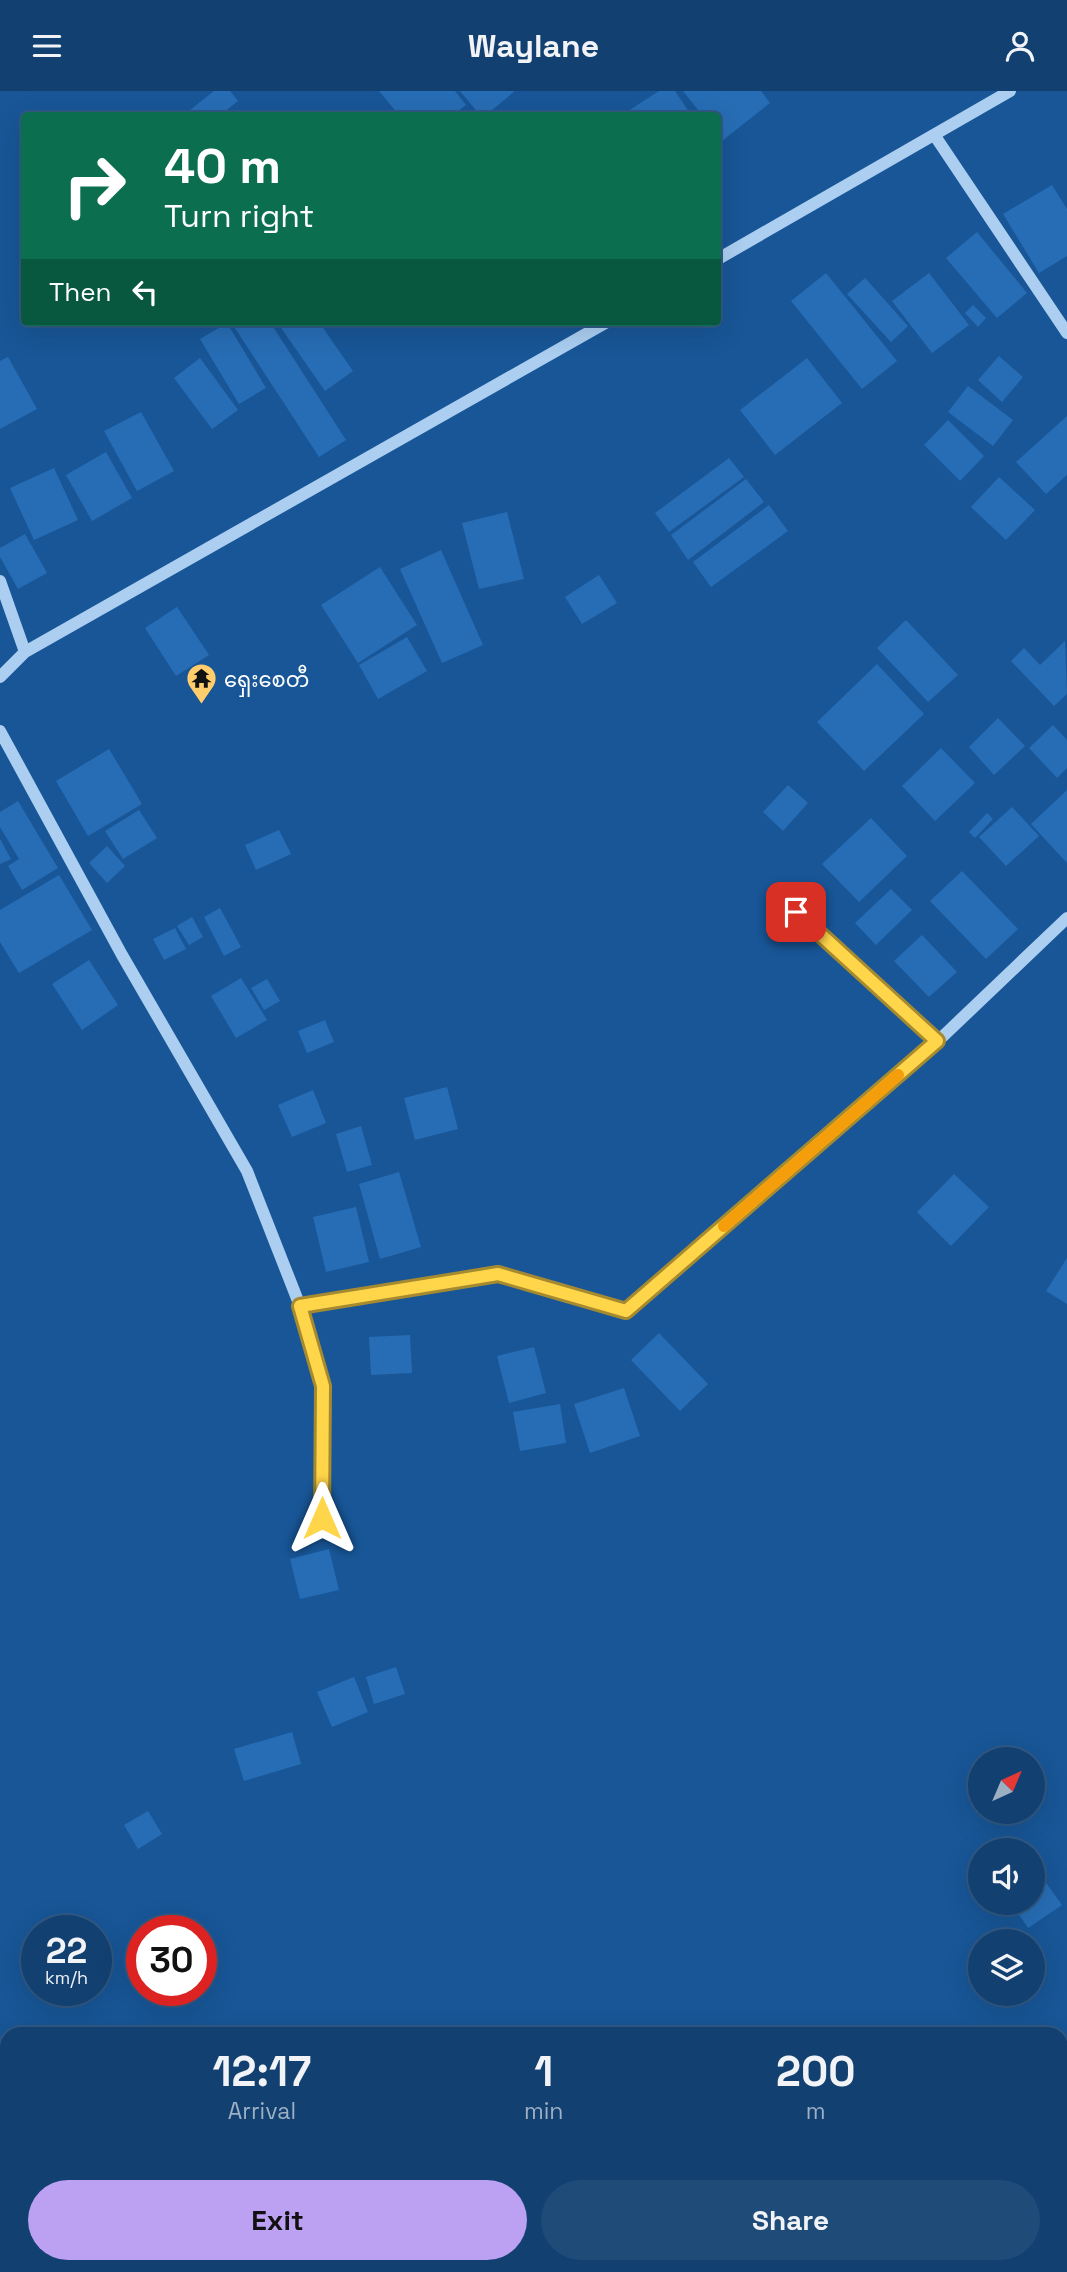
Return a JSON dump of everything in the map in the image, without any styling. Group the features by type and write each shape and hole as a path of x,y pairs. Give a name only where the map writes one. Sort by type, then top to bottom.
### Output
{"street":[{"path":"721,257 1010,91"},
{"path":"935,136 1067,333"},
{"path":"0,677 25,652 600,326"},
{"path":"0,581 25,652"},
{"path":"0,731 122,955 247,1171 300,1306 323,1386 322,1518"},
{"path":"796,912 937,1041"},
{"path":"300,1306 498,1274 626,1311 937,1041 1067,918"}],"building":[{"path":"214,91 230,91 238,101 224,112 190,110"},
{"path":"379,91 455,91 466,105 457,112 396,112"},
{"path":"460,91 515,91 490,112 478,112"},
{"path":"659,91 675,91 689,112 629,112"},
{"path":"683,91 761,91 770,103 722,141 721,112 700,112"},
{"path":"1052,185 1067,209 1067,256 1039,273 1003,214"},
{"path":"977,232 1027,293 997,318 946,258"},
{"path":"826,273 897,361 862,389 791,301"},
{"path":"929,273 969,325 932,353 892,301"},
{"path":"865,278 908,326 891,342 847,294"},
{"path":"973,305 986,318 978,327 965,313"},
{"path":"222,326 229,326 266,388 239,404 200,339"},
{"path":"234,326 273,326 346,440 319,457"},
{"path":"280,326 322,326 353,371 325,391"},
{"path":"999,356 1023,377 1002,402 978,380"},
{"path":"8,357 37,409 0,429 0,361"},
{"path":"200,358 238,410 212,429 174,378"},
{"path":"807,358 842,403 775,455 740,410"},
{"path":"968,386 1013,420 993,446 948,412"},
{"path":"141,412 174,471 137,491 104,431"},
{"path":"1067,416 1067,475 1046,494 1016,462"},
{"path":"948,420 984,456 960,481 924,445"},
{"path":"106,452 132,498 92,521 66,475"},
{"path":"729,458 744,477 669,532 655,513"},
{"path":"54,468 78,520 34,540 10,488"},
{"path":"999,477 1035,510 1006,540 971,507"},
{"path":"746,479 764,502 688,560 671,535"},
{"path":"769,505 788,531 711,587 693,562"},
{"path":"507,512 524,579 479,589 462,523"},
{"path":"25,534 47,573 18,589 0,557 0,548"},
{"path":"441,550 483,645 442,663 400,569"},
{"path":"380,567 417,625 358,663 321,605"},
{"path":"599,575 617,603 582,624 565,597"},
{"path":"177,607 209,655 176,676 145,628"},
{"path":"906,620 958,675 928,702 877,648"},
{"path":"407,637 427,671 378,699 359,665"},
{"path":"1065,641 1067,694 1054,706 1011,661 1024,648 1040,665"},
{"path":"877,664 924,714 864,771 817,722"},
{"path":"998,718 1025,746 994,775 969,747"},
{"path":"1053,725 1067,740 1067,768 1057,778 1029,748"},
{"path":"941,748 975,783 935,821 902,786"},
{"path":"109,749 142,804 88,836 56,781"},
{"path":"788,785 808,803 783,831 763,812"},
{"path":"1067,790 1067,863 1031,824"},
{"path":"18,801 58,868 22,890 8,866 19,859 0,827 0,812"},
{"path":"1012,807 1039,836 1006,866 979,837"},
{"path":"139,810 157,838 123,859 105,831"},
{"path":"987,813 993,819 975,838 969,832"},
{"path":"871,818 907,856 859,902 822,864"},
{"path":"279,830 291,854 256,870 245,845"},
{"path":"0,839 11,859 0,864"},
{"path":"107,846 125,866 107,883 89,863"},
{"path":"962,871 1018,929 986,959 930,901"},
{"path":"59,875 92,930 19,973 0,942 0,910"},
{"path":"891,889 912,910 876,945 855,923"},
{"path":"220,908 241,947 224,956 204,917"},
{"path":"192,917 203,937 189,945 177,926"},
{"path":"175,928 186,949 164,960 153,939"},
{"path":"922,935 957,972 929,997 894,961"},
{"path":"89,960 118,1005 82,1030 52,984"},
{"path":"241,978 267,1020 236,1038 211,996"},
{"path":"267,979 280,1001 264,1010 251,988"},
{"path":"325,1020 334,1042 307,1053 298,1031"},
{"path":"447,1087 458,1129 415,1140 404,1098"},
{"path":"313,1090 326,1123 292,1137 278,1105"},
{"path":"361,1126 372,1165 347,1172 336,1134"},
{"path":"399,1172 421,1247 380,1259 359,1184"},
{"path":"954,1174 989,1207 951,1246 917,1212"},
{"path":"356,1207 369,1262 326,1272 313,1217"},
{"path":"1067,1258 1067,1304 1046,1291"},
{"path":"659,1333 708,1384 680,1411 631,1360"},
{"path":"410,1335 412,1373 371,1375 369,1337"},
{"path":"534,1347 546,1393 509,1403 497,1356"},
{"path":"624,1388 640,1436 590,1453 574,1404"},
{"path":"560,1404 566,1443 520,1451 513,1412"},
{"path":"329,1549 339,1590 300,1599 290,1559"},
{"path":"396,1667 405,1694 374,1704 366,1677"},
{"path":"354,1677 368,1712 332,1727 317,1692"},
{"path":"292,1732 301,1764 244,1781 234,1749"},
{"path":"148,1811 162,1834 138,1849 124,1825"},
{"path":"1045,1881 1062,1905 1028,1928 1019,1915 1045,1915"}],"slow traffic":[{"path":"724,1226 898,1075"}],"place":[{"name":"ရှေးစေတီ","path":"201,706"}],"route":[{"path":"322,1518 323,1386 300,1306 498,1274 626,1311 937,1041 796,912"}]}
